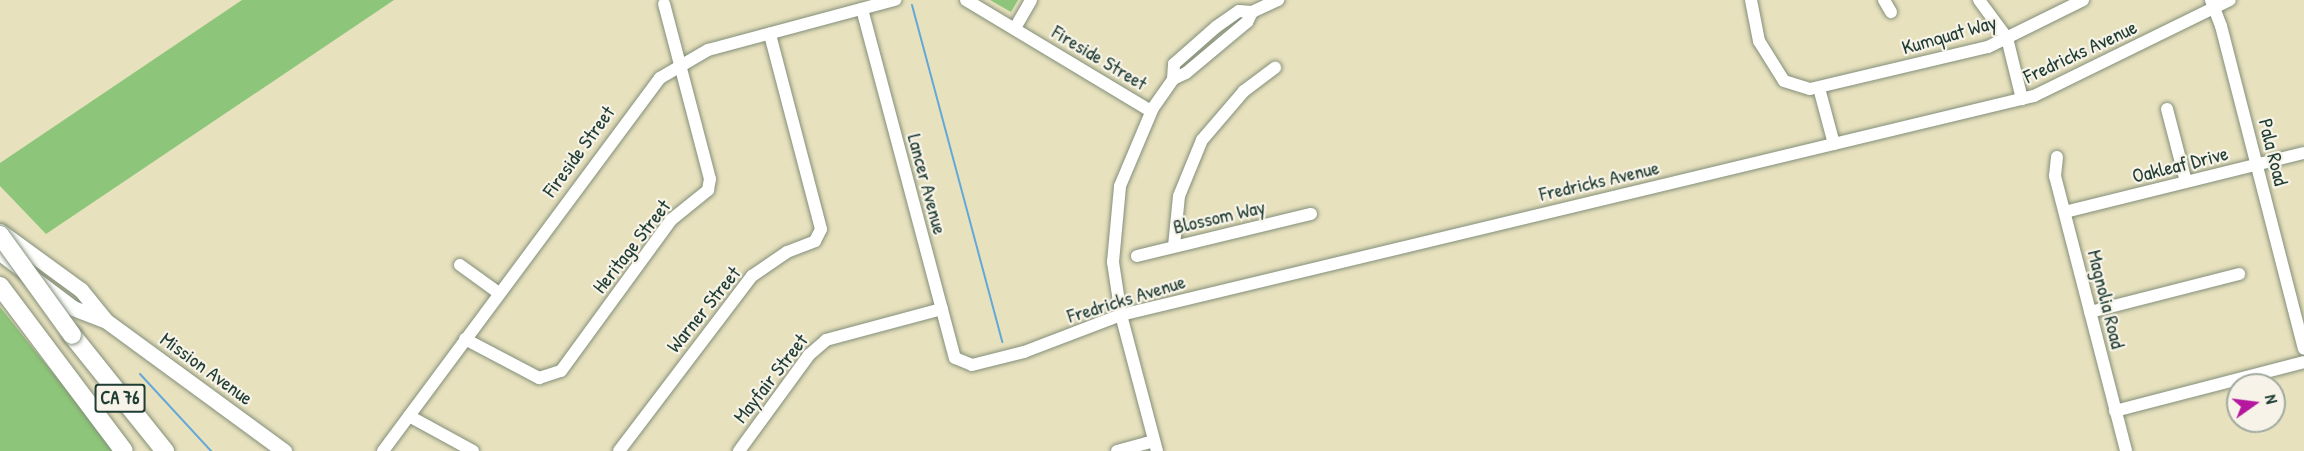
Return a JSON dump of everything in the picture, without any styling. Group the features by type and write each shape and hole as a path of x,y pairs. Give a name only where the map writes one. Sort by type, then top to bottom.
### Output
{"highway":[{"name":"CA 76","path":"0,233 72,335 165,451"},
{"name":"CA 76","path":"0,286 44,348 124,451"}],"main road":[{"name":"Mission Avenue","path":"0,233 81,290 105,320"},
{"name":"Mission Avenue","path":"0,254 74,308 105,320 284,451"}],"street":[{"name":"Fireside Street","path":"383,451 639,101 681,63 708,50 895,0"},
{"name":"Fireside Street","path":"966,0 1151,111"},
{"path":"1015,28 1031,0"},
{"path":"1117,451 1156,446 1121,315 1113,260 1120,186 1151,111 1173,79 1186,73 1247,22 1252,12 1278,0"},
{"path":"1751,0 1759,41 1784,81 1810,89 1819,88 1834,144"},
{"path":"1884,0 1891,12"},
{"path":"1979,0 2007,38 2022,99"},
{"name":"Kumquat Way","path":"1819,88 1988,47 2083,0"},
{"name":"Fredricks Avenue","path":"964,364 1023,352 1121,315 2022,99 2213,4 2230,0"},
{"name":"Heritage Street","path":"465,339 539,378 547,378 561,371 671,220 708,190 710,179 664,4"},
{"name":"Pala Road","path":"2213,4 2304,350"},
{"name":"Lancer Avenue","path":"862,9 955,358 964,364"},
{"name":"Warner Street","path":"619,451 745,283 787,252 815,241 821,229 770,34"},
{"path":"1174,246 1179,196 1202,140 1244,90 1275,68"},
{"path":"2167,109 2186,182"},
{"name":"Oakleaf Drive","path":"2065,212 2304,153"},
{"name":"Magnolia Road","path":"2057,156 2055,176 2126,451"},
{"name":"Blossom Way","path":"1137,256 1311,214"},
{"path":"460,265 499,293"},
{"path":"2090,312 2239,274"},
{"name":"Mayfair Street","path":"739,451 809,354 826,340 942,309"},
{"path":"2115,411 2304,362"},
{"path":"409,416 472,451"}],"green space":[{"path":"242,0 394,0 46,234 0,186 0,163"},
{"path":"990,0 1018,0 1011,12"},
{"path":"0,307 31,346 117,451 0,451"}],"waterway":[{"path":"912,5 1002,342"},
{"path":"140,374 211,451"}]}
